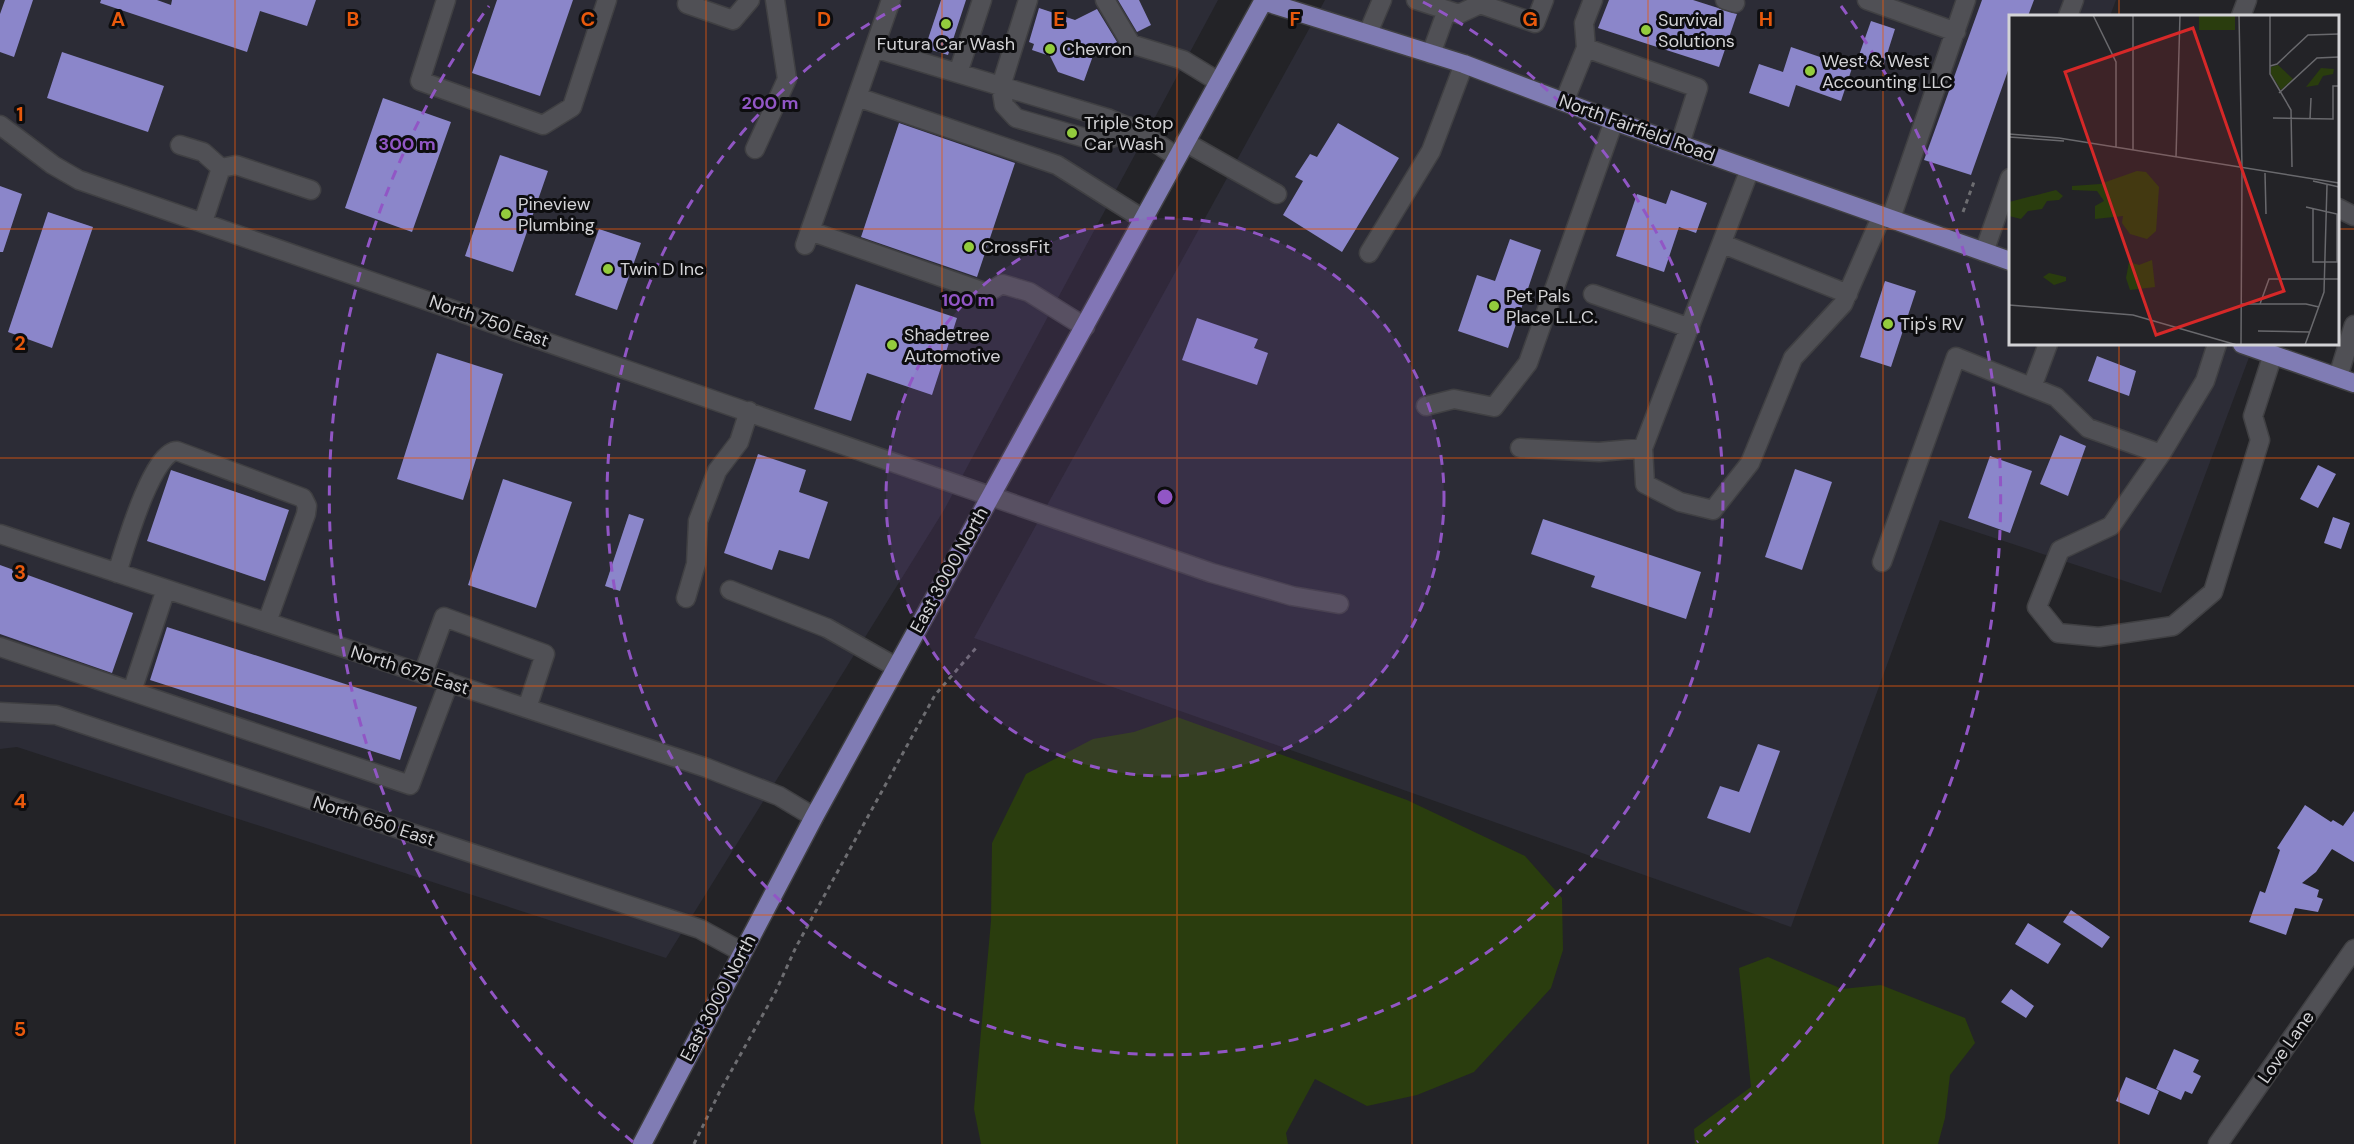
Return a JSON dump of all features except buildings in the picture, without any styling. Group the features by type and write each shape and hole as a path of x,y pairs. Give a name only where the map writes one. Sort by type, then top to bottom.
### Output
{"main road":[{"name":"East 3000 North","path":"642,1144 814,817 1263,0"},
{"name":"North Fairfield Road","path":"1263,0 1464,64 1614,121 2009,261"},
{"path":"2245,345 2346,380"}],"street":[{"path":"446,0 420,81 543,124 572,107 607,0"},
{"path":"688,0 687,4 733,20 750,0"},
{"path":"755,149 787,79 775,0"},
{"path":"891,0 807,238 987,292 1002,284 1029,292 1085,327"},
{"path":"958,73 982,0"},
{"path":"1028,0 1001,86 1004,105 1016,118 1099,142 1114,137 1127,126"},
{"path":"1105,0 1131,44 1183,60 1219,82"},
{"path":"1368,33 1382,0"},
{"path":"1416,0 1459,14 1480,4 1535,23 1544,0"},
{"path":"1564,102 1586,48 1584,23 1593,0"},
{"path":"1867,0 1956,32"},
{"path":"1750,169 1643,448 1645,484 1680,502 1713,510 1750,463 1793,358 1843,304 1887,217 1966,0"},
{"path":"2068,15 2074,0"},
{"path":"2241,15 2247,0"},
{"path":"1431,54 1447,10"},
{"path":"874,48 1127,126 1277,194"},
{"path":"1586,48 1698,88 1680,144"},
{"path":"1369,253 1431,151 1464,64"},
{"path":"856,97 1057,165 1143,219"},
{"path":"1426,406 1454,399 1494,407 1528,363 1614,121"},
{"name":"North 750 East","path":"0,125 53,165 79,180 1212,573 1292,596 1339,604"},
{"path":"180,145 203,152 221,168"},
{"path":"221,168 236,165 311,190"},
{"path":"203,222 221,168"},
{"path":"1984,252 2009,181"},
{"path":"2339,209 2354,216"},
{"path":"1723,244 1848,294"},
{"path":"1593,294 1690,328"},
{"path":"2346,380 2354,325"},
{"path":"2032,387 2048,345"},
{"path":"2217,345 2205,381 2161,454 2111,526 2060,550 2037,607 2058,633 2099,636 2173,626 2213,592 2260,440 2253,416 2273,354"},
{"path":"1882,562 1956,357 2056,397 2088,428 2161,454"},
{"path":"686,598 696,564 698,521 717,471 739,442 749,411"},
{"path":"1520,448 1599,452 1643,448"},
{"path":"117,573 130,529 158,466 168,455 177,451 303,498 307,506 306,514 267,622"},
{"name":"North 675 East","path":"0,534 707,768 779,796 814,817"},
{"path":"132,691 166,589"},
{"path":"730,590 827,628 896,667"},
{"path":"423,674 444,616 545,654 527,708"},
{"path":"0,647 411,785 449,682"},
{"name":"North 650 East","path":"0,712 56,715 700,929 742,952"},
{"name":"Love Lane","path":"2218,1144 2354,949"}],"path":[{"path":"1963,212 1976,179"},
{"path":"694,1144 796,947 934,695 976,648"}],"shaded area":[{"path":"0,0 1218,0 944,510 666,958 17,747 0,749"},
{"path":"1325,0 2116,0 2110,15 2009,15 2009,345 2254,345 2161,593 1940,520 1791,927 974,638"}],"green space":[{"path":"1177,717 1407,800 1525,856 1562,898 1563,950 1551,988 1474,1072 1417,1095 1367,1106 1315,1079 1286,1133 1288,1144 981,1144 974,1109 991,921 992,843 1026,774 1093,739 1134,732"},
{"path":"1768,957 1842,989 1881,985 1965,1018 1975,1043 1950,1075 1945,1118 1938,1144 1695,1144 1694,1129 1751,1087 1739,968"}],"place":[{"name":"Futura Car Wash","path":"946,24"},
{"name":"Survival Solutions","path":"1646,30"},
{"name":"Chevron","path":"1050,49"},
{"name":"West & West Accounting LLC","path":"1810,71"},
{"name":"Triple Stop Car Wash","path":"1072,133"},
{"name":"Pineview Plumbing","path":"506,214"},
{"name":"CrossFit","path":"969,247"},
{"name":"Twin D Inc","path":"608,269"},
{"name":"Pet Pals Place L.L.C.","path":"1494,306"},
{"name":"Tip's RV","path":"1888,324"},
{"name":"Shadetree Automotive","path":"892,345"}]}
